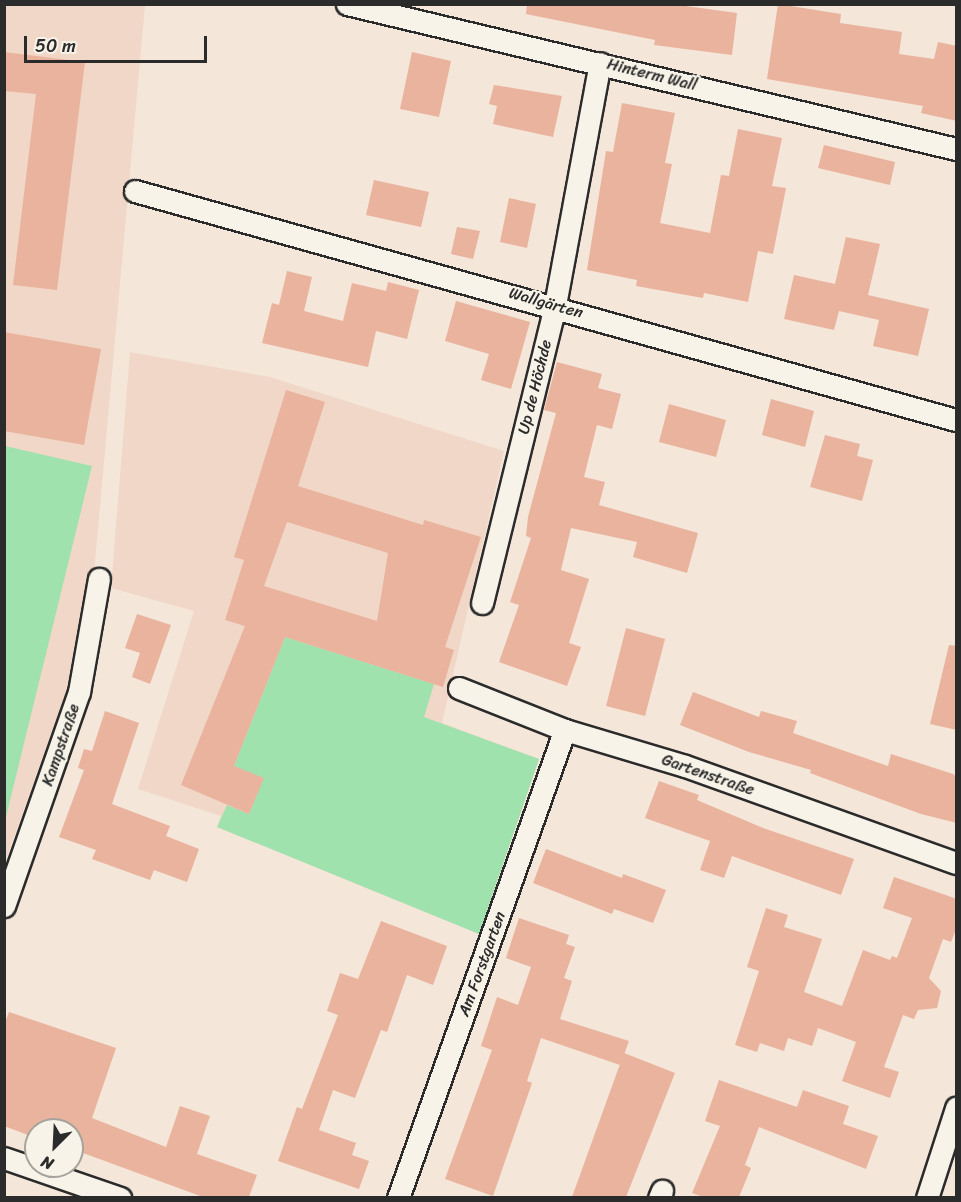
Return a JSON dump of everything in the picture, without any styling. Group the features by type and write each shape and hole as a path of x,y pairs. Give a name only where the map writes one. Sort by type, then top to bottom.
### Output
{"street":[{"name":"Hinterm Wall","path":"347,4 957,149"},
{"name":"Up de Höchde","path":"482,603 555,305 600,63"},
{"name":"Wallgärten","path":"135,191 555,305 957,420"},
{"name":"Kampstraße","path":"4,906 79,692 99,579"},
{"name":"Gartenstraße","path":"459,688 566,730 685,766 957,863"},
{"name":"Am Forstgarten","path":"398,1197 566,730"},
{"path":"927,1197 957,1108"},
{"path":"4,1158 120,1197"}],"shaded area":[{"path":"5,5 145,5 94,573 65,694 5,862"},
{"path":"130,352 270,377 504,451 442,723 539,759 479,934 217,827 221,816 138,789 194,611 111,588"}],"green space":[{"path":"4,446 92,466 5,821"},
{"path":"285,637 434,684 424,717 539,759 479,934 217,827 227,805 249,814 263,779 234,766"}],"building":[{"path":"527,4 671,4 737,13 732,55 654,45 655,40 526,14"},
{"path":"778,4 841,14 840,23 902,32 899,54 934,59 938,42 957,46 957,121 921,113 923,106 767,79"},
{"path":"4,52 85,62 57,290 13,285 36,94 4,91"},
{"path":"412,52 451,61 439,117 400,109"},
{"path":"494,85 562,96 553,137 493,124 497,106 489,104"},
{"path":"622,103 675,113 665,163 672,164 660,223 710,233 721,175 729,176 738,129 782,138 772,186 786,188 773,254 758,251 748,302 704,293 703,298 636,286 637,280 587,270 606,151 613,152"},
{"path":"824,145 895,162 890,185 818,168"},
{"path":"374,180 429,192 421,227 366,215"},
{"path":"509,198 536,204 527,248 500,242"},
{"path":"457,227 480,231 473,259 451,254"},
{"path":"846,237 880,244 868,295 929,309 918,356 873,346 879,320 839,311 834,330 784,319 794,275 835,284"},
{"path":"287,271 312,277 304,311 343,321 352,283 386,291 388,282 419,290 407,339 376,331 368,367 262,343 272,303 279,305"},
{"path":"456,301 530,322 511,389 481,380 489,354 445,341"},
{"path":"4,332 101,349 84,445 4,431"},
{"path":"557,362 602,374 598,388 621,394 612,429 597,425 584,477 605,482 599,505 698,533 687,573 633,557 637,542 571,528 561,570 589,579 569,643 581,647 567,686 499,662 519,605 510,602 531,538 526,536 528,517 556,413 544,410"},
{"path":"286,390 325,402 298,486 423,525 424,520 481,537 445,647 454,650 443,687 285,637 234,766 264,778 249,814 181,785 245,626 225,620 244,560 234,557","holes":["287,522 388,553 377,621 264,586"]},
{"path":"771,399 814,411 805,447 762,435"},
{"path":"669,404 726,420 716,457 659,442"},
{"path":"825,435 860,444 857,456 873,460 862,501 810,487"},
{"path":"137,614 171,625 150,684 132,677 140,653 125,648"},
{"path":"626,628 665,639 645,716 606,706"},
{"path":"949,645 957,646 957,730 930,724"},
{"path":"693,692 759,717 761,711 797,721 793,733 888,766 891,754 953,774 957,778 957,823 921,814 810,773 811,770 749,752 680,725"},
{"path":"105,711 139,723 112,804 170,826 166,836 199,849 187,882 154,870 150,880 92,859 96,850 59,837 84,770 78,768 84,749 92,751"},
{"path":"659,781 699,795 697,800 763,828 854,859 841,895 732,856 724,878 700,870 710,841 645,818"},
{"path":"546,849 622,878 623,874 666,890 653,923 614,909 612,914 533,883"},
{"path":"894,877 957,899 957,927 951,942 943,939 929,978 941,991 937,1008 918,1010 914,1019 903,1015 884,1067 899,1072 890,1098 842,1081 856,1042 818,1028 812,1046 788,1038 784,1051 760,1043 757,1052 735,1045 759,971 747,967 766,908 788,915 784,927 822,939 804,992 842,1006 863,950 890,960 892,956 897,958 912,918 883,908"},
{"path":"519,918 569,935 566,944 575,947 564,978 572,981 560,1019 629,1041 620,1065 541,1038 527,1081 532,1083 493,1196 445,1179 492,1050 481,1046 497,997 518,1005 531,967 506,958"},
{"path":"381,921 447,946 433,985 407,975 387,1032 381,1030 355,1098 333,1090 319,1130 356,1143 352,1155 369,1161 359,1189 278,1161 297,1107 302,1109 338,1015 327,1011 340,973 358,979"},
{"path":"9,1012 116,1048 92,1118 166,1147 180,1106 210,1116 197,1154 257,1175 249,1197 203,1197 84,1153 84,1118 24,1118 24,1134 4,1126 4,1025"},
{"path":"624,1053 675,1073 626,1197 572,1197"},
{"path":"719,1080 797,1107 803,1090 849,1106 843,1124 878,1136 866,1169 759,1127 745,1165 751,1168 739,1197 703,1197 692,1193 720,1126 705,1121"}]}
